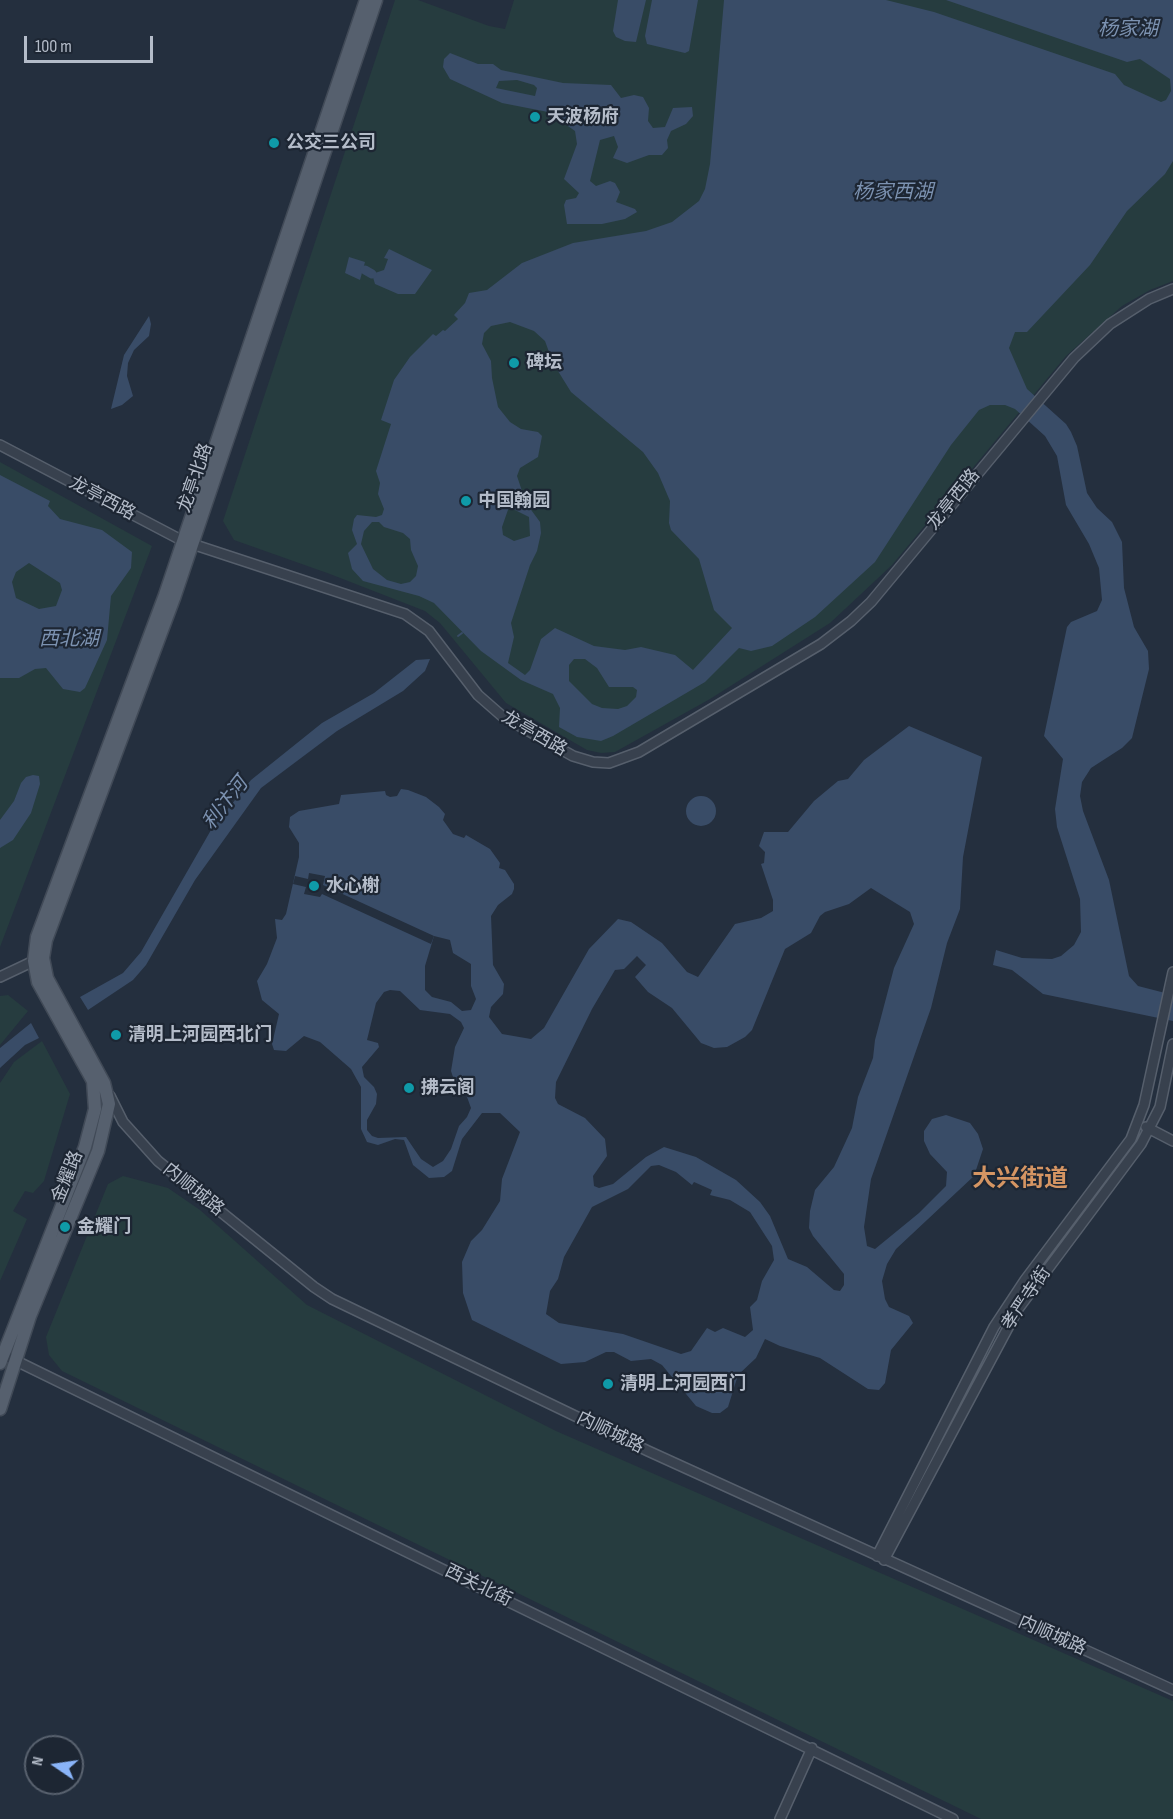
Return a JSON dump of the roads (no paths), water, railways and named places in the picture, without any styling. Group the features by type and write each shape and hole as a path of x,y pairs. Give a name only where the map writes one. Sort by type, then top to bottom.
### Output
{"main road":[{"name":"龙亭北路","path":"188,543 366,0"},
{"name":"龙亭北路","path":"40,960 40,927 188,543 376,0"},
{"name":"金耀路","path":"4,1355 98,1151 107,1123 107,1091 47,978 40,960"},
{"name":"金耀路","path":"0,1409 4,1355 85,1147 96,1097 93,1081 38,982 40,960"}],"street":[{"name":"龙亭西路","path":"0,445 188,543 405,614 429,631 478,695 502,716 573,756 593,762 609,762 623,759 650,746 821,644 852,621 872,602 1016,425 1074,358 1110,324 1149,299 1173,289"},
{"path":"0,977 40,960"},
{"name":"孝严寺街","path":"881,1558 994,1327 1025,1280 1122,1151 1138,1123 1173,972"},
{"name":"孝严寺街","path":"881,1558 1018,1310 1136,1151 1149,1129 1160,1107 1173,1045"},
{"name":"内顺城路","path":"107,1091 123,1122 154,1157 324,1294 648,1451 1173,1690"},
{"path":"1138,1123 1173,1141"},
{"name":"西关北街","path":"4,1355 812,1748 953,1819"},
{"path":"780,1819 812,1748"}],"water":[{"path":"618,0 646,0 636,42 616,37 613,31"},
{"path":"652,0 698,0 689,51 685,53 647,44 645,36"},
{"name":"杨家西湖","path":"724,0 886,0 934,12 1115,74 1124,85 1161,102 1166,100 1171,91 1170,79 1140,59 1127,62 946,0 1173,0 1173,161 1165,174 1127,211 1090,265 1027,332 1015,332 1009,348 1027,389 1066,424 1071,432 1077,446 1087,493 1097,508 1112,522 1122,542 1124,588 1134,627 1148,651 1149,669 1132,738 1122,748 1091,768 1082,782 1080,796 1083,811 1109,880 1129,976 1138,986 1173,995 1173,1021 1043,994 1012,970 993,965 996,950 1022,958 1052,959 1061,956 1074,945 1081,932 1080,899 1057,827 1055,809 1063,759 1044,736 1067,627 1071,622 1097,611 1102,600 1099,568 1089,544 1066,505 1057,456 1045,436 1015,409 1005,405 990,405 979,410 951,445 875,562 815,617 772,646 751,651 739,648 705,682 601,741 577,737 559,727 560,708 553,694 521,680 481,651 434,603 419,596 363,581 352,569 348,553 357,544 352,530 354,519 357,515 376,517 382,515 384,509 378,494 380,483 376,471 391,424 381,420 394,380 410,357 433,334 436,336 443,330 445,331 458,319 454,315 465,303 469,293 487,290 522,263 573,243 646,231 672,222 699,201 705,189 710,164","holes":["510,322 534,331 545,341 553,363 571,392 643,452 658,473 670,501 671,530 699,559 714,610 732,628 693,670 675,655 641,647 625,650 594,646 555,628 541,639 530,670 525,675 508,663 514,637 511,623 530,565 537,551 541,533 540,522 526,503 517,476 520,468 538,457 542,436 538,432 521,429 510,422 498,407 491,361 482,344 484,333 491,326","509,507 529,517 530,536 514,541 503,535 502,527","372,522 379,522 384,527 403,533 410,539 411,550 418,566 416,576 410,582 401,584 387,580 373,569 361,544 364,531","574,659 585,659 597,668 609,687 633,687 637,690 636,697 627,706 618,709 602,708 592,704 569,681 569,665"]},
{"path":"450,53 478,64 493,64 501,70 563,83 611,85 621,98 634,95 643,97 649,108 648,121 653,128 665,127 673,108 692,107 693,116 686,124 671,131 667,140 668,148 662,155 649,155 627,163 613,158 618,147 614,136 600,140 590,181 596,186 610,181 615,183 620,192 616,202 635,209 637,212 625,219 602,224 567,224 564,205 566,200 576,198 579,193 564,179 577,144 575,131 548,112 502,103 450,79 443,67 444,59","holes":["517,80 537,88 535,96 496,88 499,81"]},
{"path":"389,249 432,270 415,294 398,294 375,284 372,274 384,270 388,259 384,258"},
{"path":"349,257 365,262 360,280 345,273"},
{"path":"149,316 151,324 149,336 134,350 128,363 127,376 133,396 122,405 111,409 124,355"},
{"name":"西北湖","path":"0,475 50,501 48,506 60,519 102,530 132,552 131,568 111,596 107,640 85,688 80,692 63,689 46,668 35,669 19,678 0,678","holes":["29,563 60,583 62,590 56,606 39,609 16,598 12,582 16,572"]},
{"path":"430,659 425,671 403,691 337,731 261,788 195,880 146,965 133,980 88,1010 80,997 123,973 141,952 211,830 251,780 322,723 374,693 416,660"},
{"path":"909,726 982,757 963,857 960,909 947,943 931,1008 871,1179 864,1227 867,1246 875,1249 919,1213 946,1186 947,1172 930,1154 924,1141 924,1131 932,1119 946,1115 970,1123 978,1134 983,1149 974,1176 896,1249 887,1264 882,1281 885,1299 889,1307 909,1316 913,1323 891,1350 885,1383 879,1390 868,1389 820,1358 765,1339 756,1358 738,1375 728,1407 720,1413 712,1413 696,1406 662,1365 651,1359 631,1361 614,1352 606,1352 585,1362 561,1364 472,1320 463,1293 462,1262 471,1241 482,1230 500,1201 502,1179 520,1132 500,1113 482,1113 462,1139 452,1171 444,1177 429,1178 413,1165 404,1140 395,1139 378,1145 367,1142 361,1129 361,1087 351,1069 320,1042 304,1036 286,1051 274,1050 272,1044 279,1014 262,1000 257,981 267,964 277,938 275,919 282,920 286,914 299,857 299,843 289,827 290,817 299,811 339,804 341,795 385,791 390,797 397,796 401,789 408,790 426,797 439,807 445,814 443,820 453,834 464,838 466,835 490,849 500,863 499,868 505,870 514,884 514,889 512,894 498,905 491,916 493,965 504,984 503,994 491,1007 489,1017 502,1034 531,1039 544,1028 589,949 618,919 631,922 662,943 687,972 698,977 735,924 761,918 773,911 773,900 761,864 764,863 765,852 759,846 764,832 788,832 814,801 838,781 848,779 864,760","holes":["871,888 910,912 914,924 894,968 875,1040 873,1058 858,1097 852,1128 834,1167 815,1190 810,1211 809,1228 813,1236 844,1274 844,1285 840,1291 834,1290 807,1267 788,1259 770,1216 760,1202 736,1180 696,1157 664,1147 646,1157 613,1184 599,1188 594,1186 593,1176 607,1156 605,1139 585,1118 558,1104 555,1098 556,1082 592,1009 615,970 624,969 637,956 646,965 635,977 648,992 672,1008 701,1043 714,1048 727,1047 745,1037 752,1030 785,949 811,933 820,916 825,912 849,904","434,936 450,940 453,953 471,964 471,986 476,999 471,1010 462,1011 451,1002 432,997 425,990 425,966","400,991 420,1010 450,1014 461,1022 464,1028 455,1047 451,1071 454,1080 463,1086 471,1108 459,1126 451,1149 443,1161 433,1167 421,1159 406,1137 378,1138 372,1136 367,1130 367,1120 376,1104 377,1094 374,1087 364,1077 362,1067 379,1047 378,1043 367,1040 376,1003 384,992","659,1165 676,1172 692,1185 694,1182 712,1190 710,1195 730,1200 750,1212 772,1246 774,1260 762,1281 757,1300 750,1307 753,1330 745,1337 723,1328 715,1332 707,1328 691,1351 681,1354 623,1334 559,1323 546,1314 550,1291 558,1279 564,1257 592,1207 628,1189 651,1166"]},
{"path":"39,776 40,784 31,813 13,840 0,848 0,820 14,801 21,783 26,777"},
{"path":"701,796 712,800 716,811 712,822 701,826 690,822 686,811 690,800"},
{"path":"31,1023 39,1038 25,1045 0,1068 0,1048"}],"waterway":[{"path":"365,270 372,274"},
{"path":"458,636 462,633"}],"place":[{"name":"天波杨府","path":"535,117"},
{"name":"公交三公司","path":"274,143"},
{"name":"碑坛","path":"514,363"},
{"name":"中国翰园","path":"466,501"},
{"name":"水心榭","path":"314,886"},
{"name":"清明上河园西北门","path":"116,1035"},
{"name":"拂云阁","path":"409,1088"},
{"name":"金耀门","path":"65,1227"},
{"name":"清明上河园西门","path":"608,1384"}],"district":[{"name":"大兴街道","path":"1020,1180"}],"water label":[{"name":"杨家湖","path":"1128,30"},
{"name":"利汴河","path":"226,804"}]}
